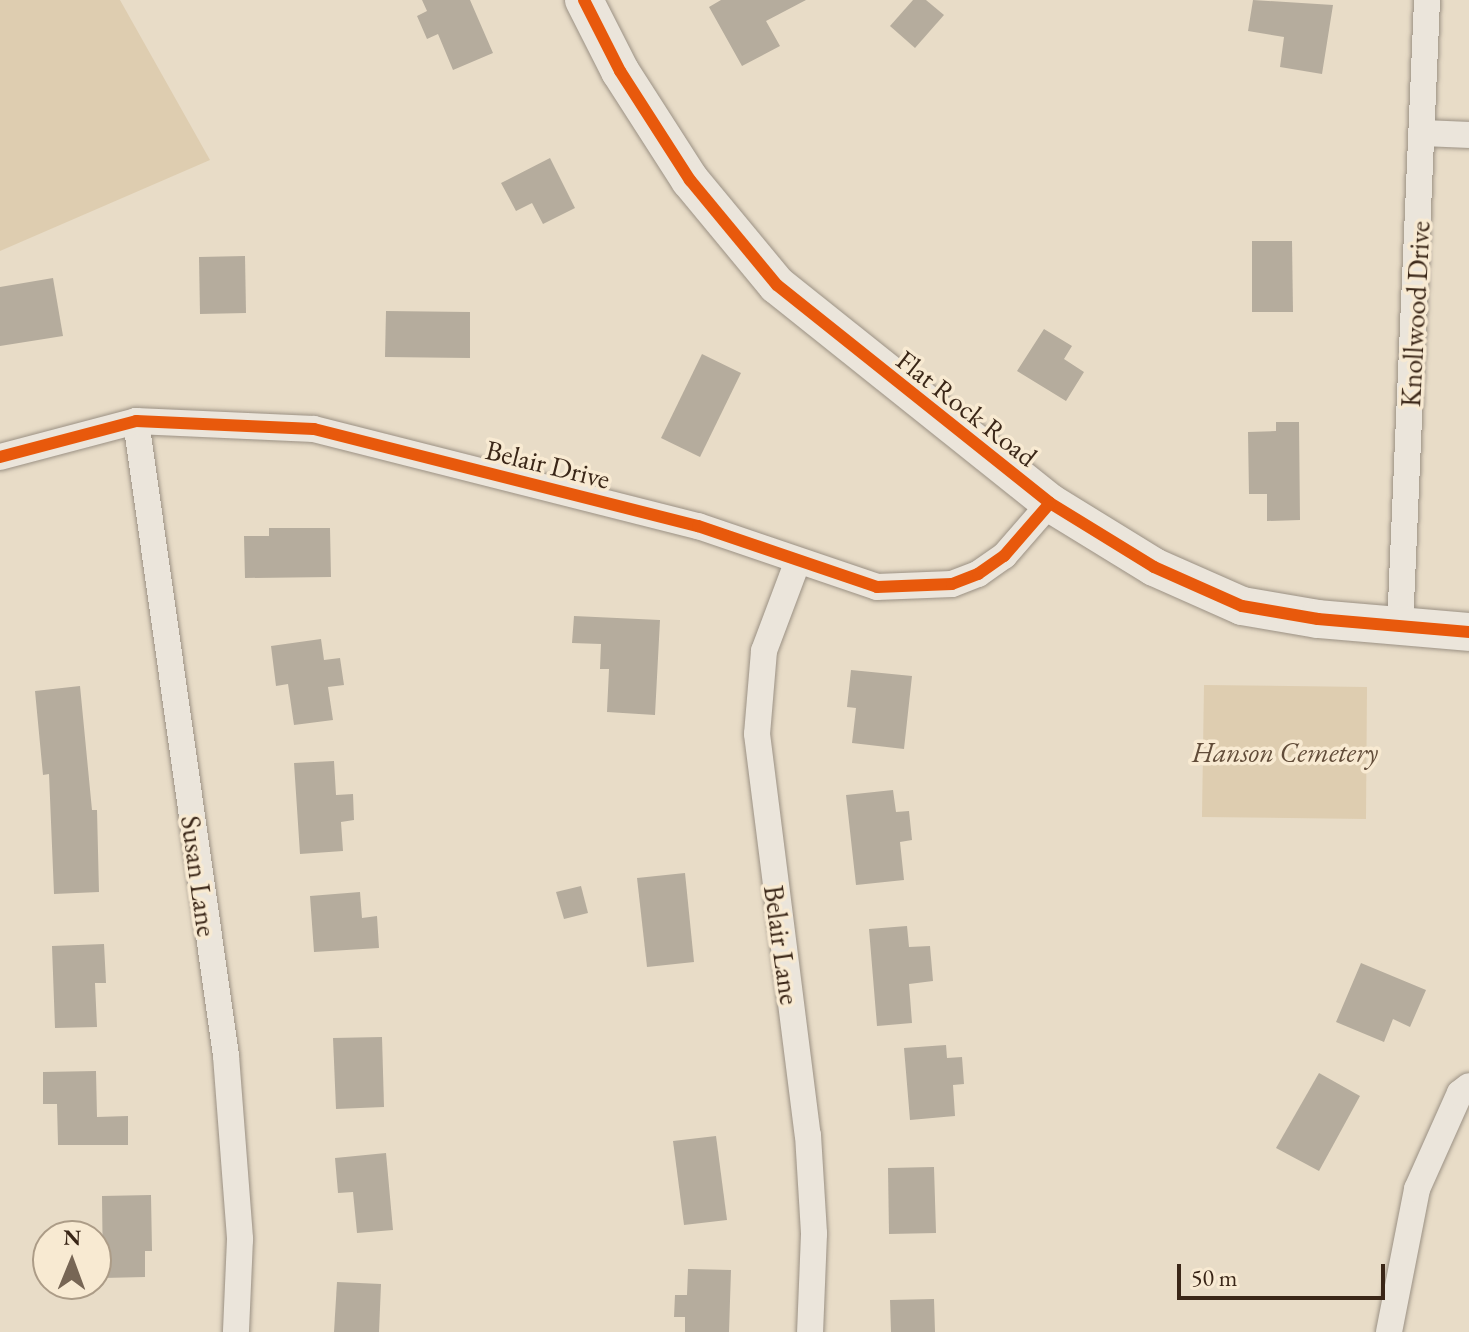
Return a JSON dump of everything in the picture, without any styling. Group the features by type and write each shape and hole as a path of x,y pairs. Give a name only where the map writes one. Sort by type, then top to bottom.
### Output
{"street":[{"name":"Flat Rock Road","path":"584,0 620,71 690,180 777,285 1050,503 1154,567 1242,606 1400,627 1469,632"},
{"name":"Knollwood Drive","path":"1400,627 1424,133 1427,0"},
{"path":"1424,133 1469,135"},
{"name":"Belair Drive","path":"0,457 136,421 314,429 698,526 797,563 877,587 952,584 1004,556 1050,503"},
{"name":"Susan Lane","path":"136,421 226,1056 240,1239 236,1332"},
{"name":"Belair Lane","path":"797,563 764,651 757,734 808,1135 814,1234 810,1332"},
{"path":"1389,1332 1417,1189 1460,1093 1469,1086"}],"green space":[{"path":"0,0 120,0 210,160 0,251"},
{"name":"Hanson Cemetery","path":"1204,685 1367,687 1366,819 1202,817"}],"building":[{"path":"422,0 470,0 493,53 453,70 438,34 427,39 417,16 427,11"},
{"path":"721,0 806,0 766,21 780,46 742,66 709,7"},
{"path":"913,0 926,0 944,15 915,48 890,26"},
{"path":"1253,0 1333,5 1322,74 1280,67 1284,37 1248,31"},
{"path":"550,158 575,208 543,224 532,203 516,211 501,183"},
{"path":"1252,241 1292,241 1293,312 1252,312"},
{"path":"245,256 246,313 200,314 199,257"},
{"path":"53,278 63,336 0,346 0,287"},
{"path":"386,311 470,312 470,358 385,357"},
{"path":"1044,329 1072,346 1064,359 1084,372 1066,401 1017,371"},
{"path":"702,354 741,373 700,457 661,438"},
{"path":"1276,422 1299,422 1300,520 1267,521 1267,494 1249,494 1248,432 1276,431"},
{"path":"269,528 330,528 331,577 245,578 244,536 269,536"},
{"path":"574,616 660,620 655,715 607,712 609,669 600,669 601,644 572,643"},
{"path":"321,639 324,660 340,658 344,685 328,687 333,720 294,725 288,684 276,686 271,646"},
{"path":"851,670 912,676 904,749 852,743 856,708 847,707"},
{"path":"80,686 92,810 97,810 99,892 54,894 49,774 43,775 35,691"},
{"path":"334,761 336,795 353,794 354,820 341,822 343,851 300,854 294,763"},
{"path":"893,790 896,812 909,811 912,840 900,842 904,880 856,885 846,795"},
{"path":"685,873 694,962 647,967 637,878"},
{"path":"581,886 588,913 564,919 556,892"},
{"path":"360,892 362,918 377,916 379,948 314,952 310,896"},
{"path":"907,926 909,947 930,946 933,981 909,984 912,1023 877,1026 869,929"},
{"path":"104,944 106,983 95,983 97,1027 55,1028 52,946"},
{"path":"1361,963 1426,990 1410,1027 1393,1019 1384,1042 1336,1022"},
{"path":"382,1037 384,1107 336,1109 333,1038"},
{"path":"946,1045 947,1058 962,1057 964,1084 953,1085 955,1116 910,1120 904,1048"},
{"path":"96,1071 97,1117 128,1116 128,1145 58,1145 57,1104 43,1104 43,1072"},
{"path":"1319,1073 1360,1096 1319,1171 1276,1148"},
{"path":"716,1136 727,1220 684,1225 673,1141"},
{"path":"386,1153 393,1230 357,1233 353,1192 338,1193 335,1158"},
{"path":"934,1167 936,1233 889,1234 888,1168"},
{"path":"151,1195 152,1251 145,1251 145,1277 112,1278 112,1220 102,1220 102,1196"},
{"path":"688,1269 731,1270 729,1332 685,1332 685,1317 674,1317 675,1295 687,1295"},
{"path":"337,1282 381,1284 379,1332 334,1332"},
{"path":"934,1299 935,1332 891,1332 890,1300"}],"cycle path":[{"path":"584,0 620,71 690,180 777,285 1050,503 1154,567 1242,606 1318,619 1469,632"},
{"path":"0,457 136,421 314,429 698,526 877,587 952,584 978,574 1004,556 1050,503"}]}
